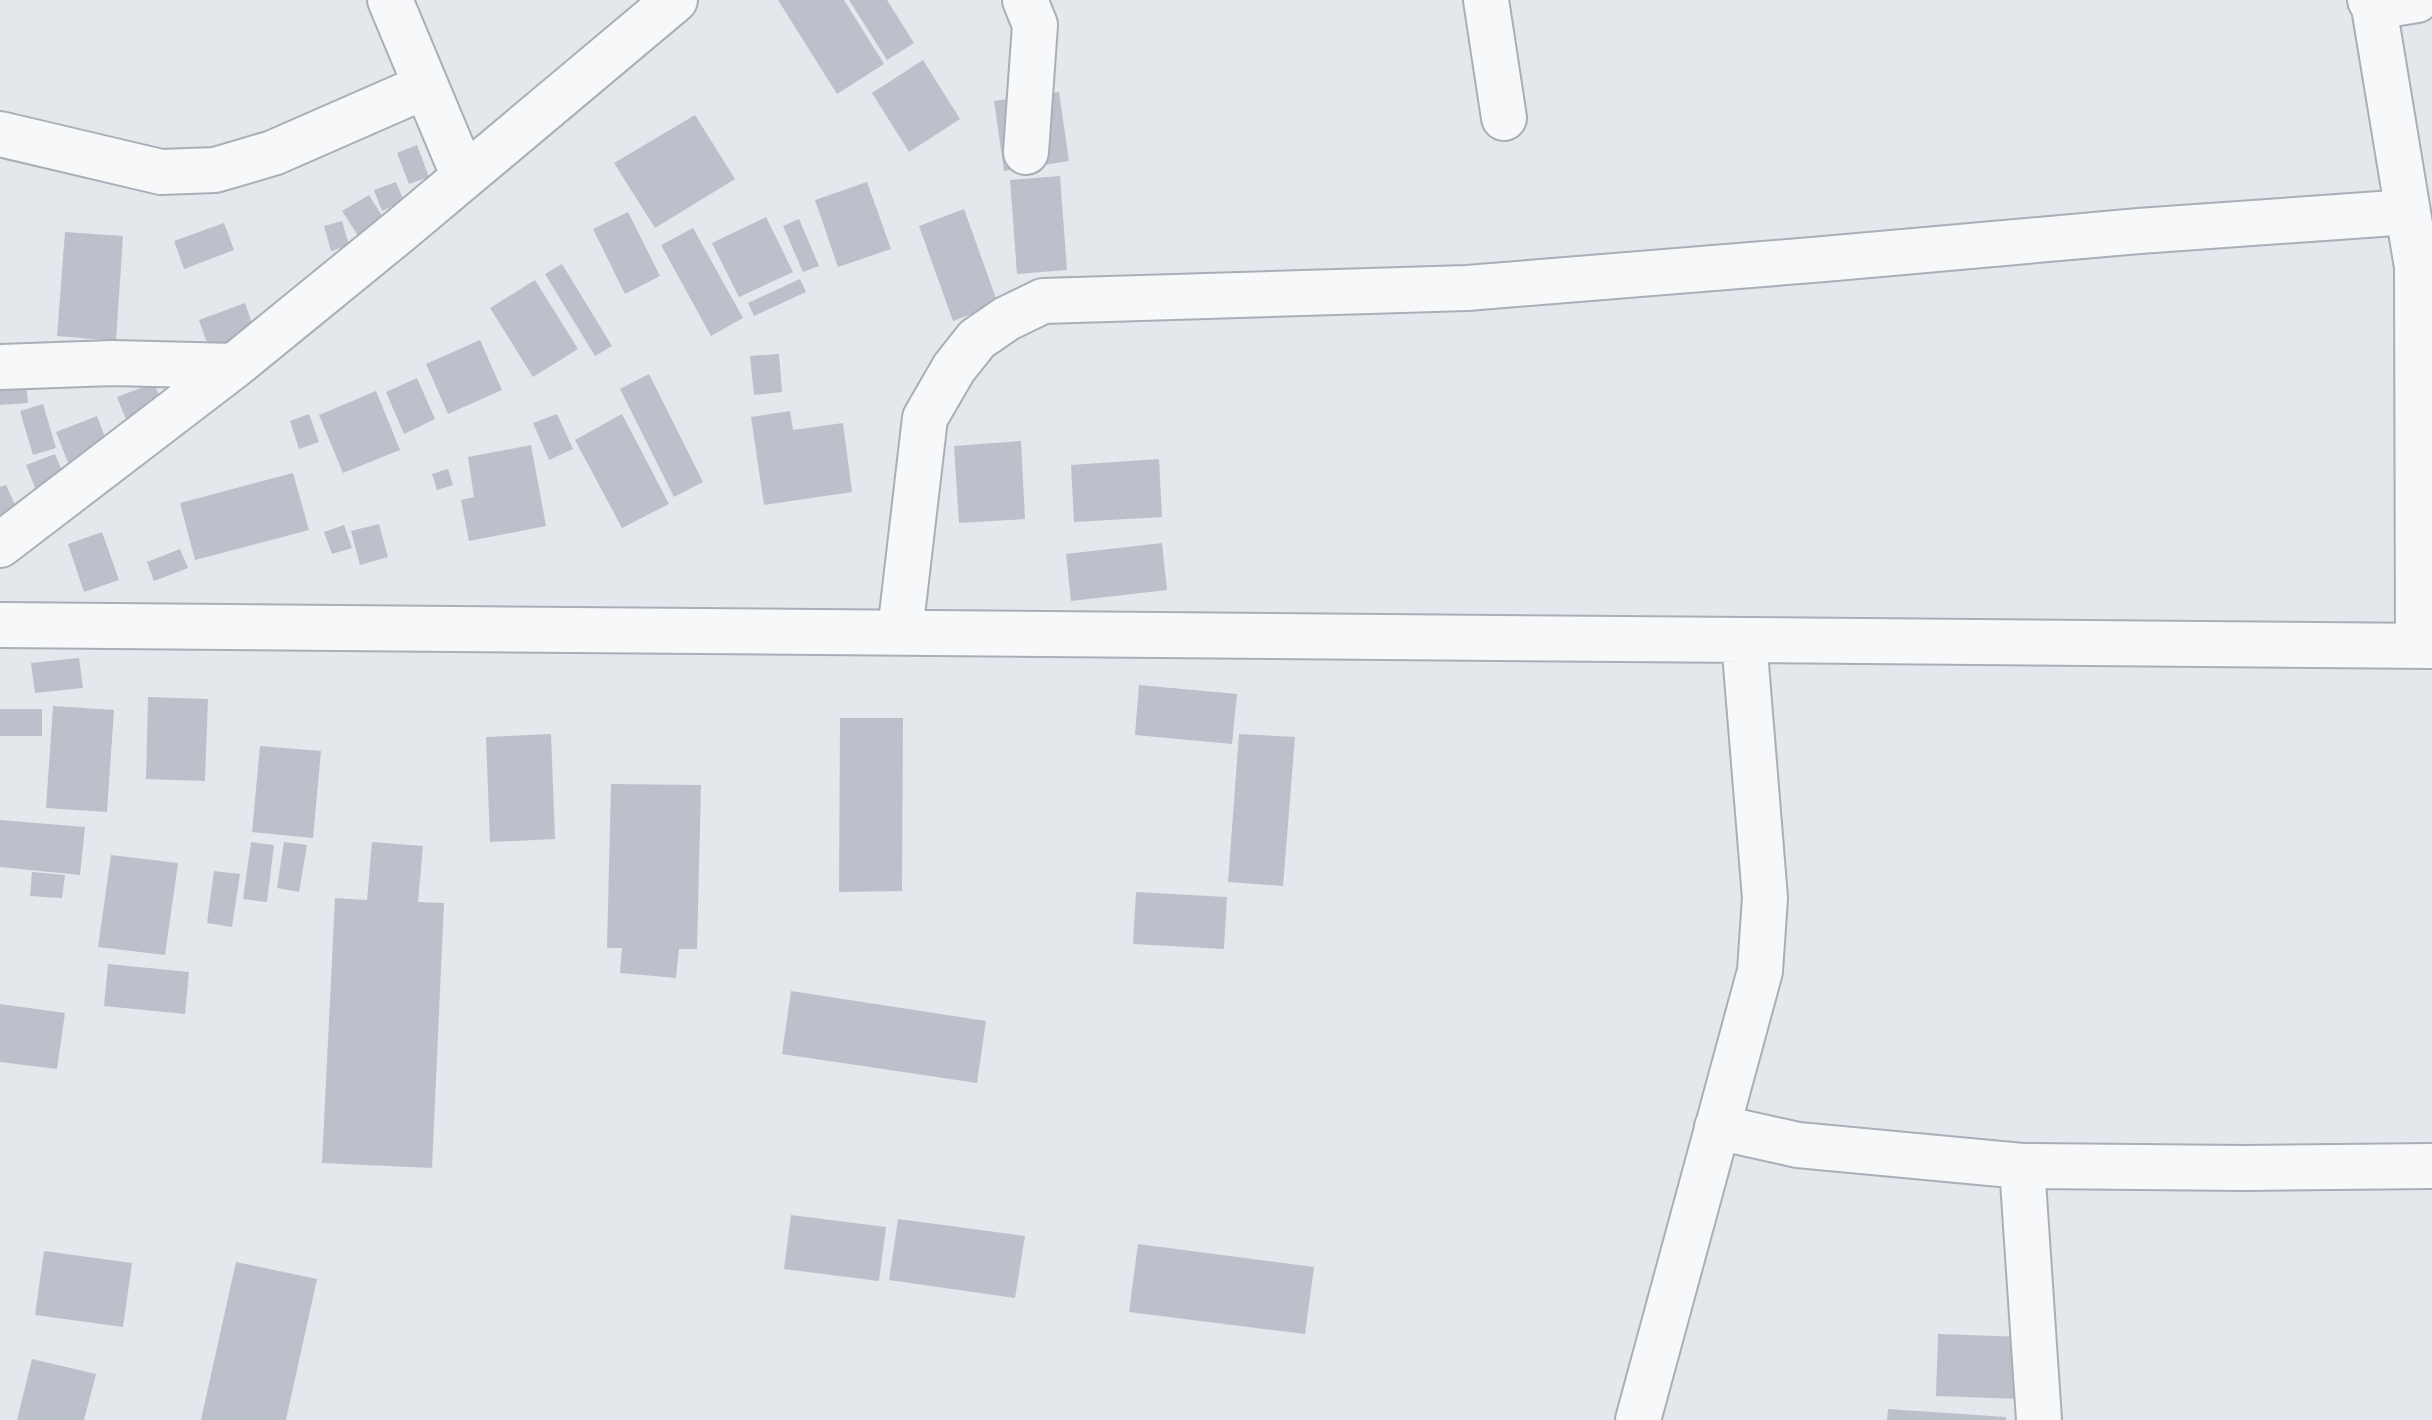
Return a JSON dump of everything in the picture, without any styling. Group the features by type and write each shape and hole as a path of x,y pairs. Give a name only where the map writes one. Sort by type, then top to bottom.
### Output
{"street":[{"path":"390,0 464,177"},
{"path":"0,545 234,366 675,0"},
{"path":"1025,0 1035,25 1026,152"},
{"path":"1486,0 1504,118"},
{"path":"0,625 2425,646 2424,268 2408,212 2372,3 2417,0"},
{"path":"0,134 161,172 215,170 273,153 426,86"},
{"path":"900,632 925,418 954,368 977,339 1006,319 1043,301 1467,288 2139,231 2408,212"},
{"path":"0,367 113,363 234,366"},
{"path":"1638,1420 1760,971 1765,898 1744,640"},
{"path":"1717,1127 1798,1145 2022,1166 2432,1166"},
{"path":"2022,1166 2039,1420"}],"building":[{"path":"778,0 844,0 884,64 837,94"},
{"path":"849,0 887,0 914,43 887,60"},
{"path":"923,60 960,119 909,152 872,93"},
{"path":"1059,92 1069,161 1004,171 994,101"},
{"path":"695,115 735,179 655,228 614,163"},
{"path":"417,145 429,177 409,184 397,153"},
{"path":"1060,176 1067,270 1017,274 1010,180"},
{"path":"396,182 404,201 382,211 374,190"},
{"path":"867,182 891,249 838,267 815,200"},
{"path":"369,195 387,224 361,240 342,211"},
{"path":"964,209 998,304 953,321 919,226"},
{"path":"628,212 660,276 625,294 593,229"},
{"path":"766,217 793,272 739,297 712,243"},
{"path":"799,219 819,266 803,272 783,226"},
{"path":"342,221 349,245 331,251 324,226"},
{"path":"224,223 234,250 184,269 174,241"},
{"path":"693,228 743,318 711,336 661,245"},
{"path":"65,232 123,236 116,341 57,336"},
{"path":"562,264 612,346 595,356 545,274"},
{"path":"800,279 806,292 754,316 748,303"},
{"path":"535,280 578,349 533,377 490,308"},
{"path":"245,303 255,332 209,349 199,320"},
{"path":"480,340 502,390 448,414 426,364"},
{"path":"779,354 782,392 754,395 750,356"},
{"path":"649,374 703,482 674,497 620,389"},
{"path":"417,378 435,419 404,434 386,392"},
{"path":"26,379 28,403 0,405 0,381"},
{"path":"154,383 164,408 127,422 117,397"},
{"path":"376,391 400,450 343,473 319,415"},
{"path":"43,404 56,448 33,455 20,411"},
{"path":"790,411 793,430 843,423 852,492 764,505 751,417"},
{"path":"309,414 319,442 299,449 290,421"},
{"path":"557,414 573,449 549,460 533,423"},
{"path":"622,414 669,504 622,528 575,440"},
{"path":"97,416 109,448 69,465 56,432"},
{"path":"1021,441 1025,519 959,523 954,446"},
{"path":"531,445 546,526 469,541 461,500 474,497 468,457"},
{"path":"55,454 66,481 37,493 26,465"},
{"path":"1159,459 1162,517 1074,522 1071,465"},
{"path":"448,469 453,485 437,490 432,474"},
{"path":"293,473 309,530 195,560 180,503"},
{"path":"6,485 17,509 0,517 0,487"},
{"path":"379,524 388,557 360,565 351,531"},
{"path":"344,525 352,548 332,554 324,532"},
{"path":"102,532 119,580 84,592 68,544"},
{"path":"1162,543 1167,590 1071,601 1066,554"},
{"path":"180,549 188,568 154,581 147,562"},
{"path":"79,658 83,688 35,693 31,663"},
{"path":"1139,685 1237,694 1232,744 1135,735"},
{"path":"148,697 208,699 205,781 146,779"},
{"path":"53,706 114,710 107,812 46,808"},
{"path":"0,709 42,709 42,736 0,736"},
{"path":"840,718 903,718 902,891 839,892"},
{"path":"551,734 555,839 490,842 486,737"},
{"path":"1239,734 1295,737 1283,886 1228,882"},
{"path":"260,746 321,751 313,838 252,832"},
{"path":"611,784 701,785 697,949 679,949 676,978 620,973 622,948 607,948"},
{"path":"0,820 85,827 80,875 0,867"},
{"path":"251,842 274,845 267,902 243,899"},
{"path":"284,842 307,845 299,892 277,888"},
{"path":"372,842 423,846 418,902 444,903 432,1168 322,1163 335,898 367,900"},
{"path":"111,855 178,863 165,955 98,947"},
{"path":"214,871 240,874 232,927 207,923"},
{"path":"32,872 65,875 62,898 30,896"},
{"path":"1136,892 1227,897 1224,949 1133,944"},
{"path":"108,964 189,972 185,1014 104,1006"},
{"path":"791,991 986,1021 977,1083 782,1054"},
{"path":"0,1004 65,1013 57,1069 0,1062"},
{"path":"791,1215 886,1227 879,1281 784,1269"},
{"path":"898,1219 1025,1236 1015,1298 889,1280"},
{"path":"1138,1244 1314,1267 1305,1334 1129,1312"},
{"path":"44,1251 132,1263 123,1327 35,1315"},
{"path":"236,1262 317,1279 286,1420 201,1420"},
{"path":"1938,1334 2025,1337 2022,1399 1936,1396"},
{"path":"32,1359 96,1374 84,1420 17,1420"},
{"path":"1888,1409 2006,1417 2006,1420 1887,1420"}]}
